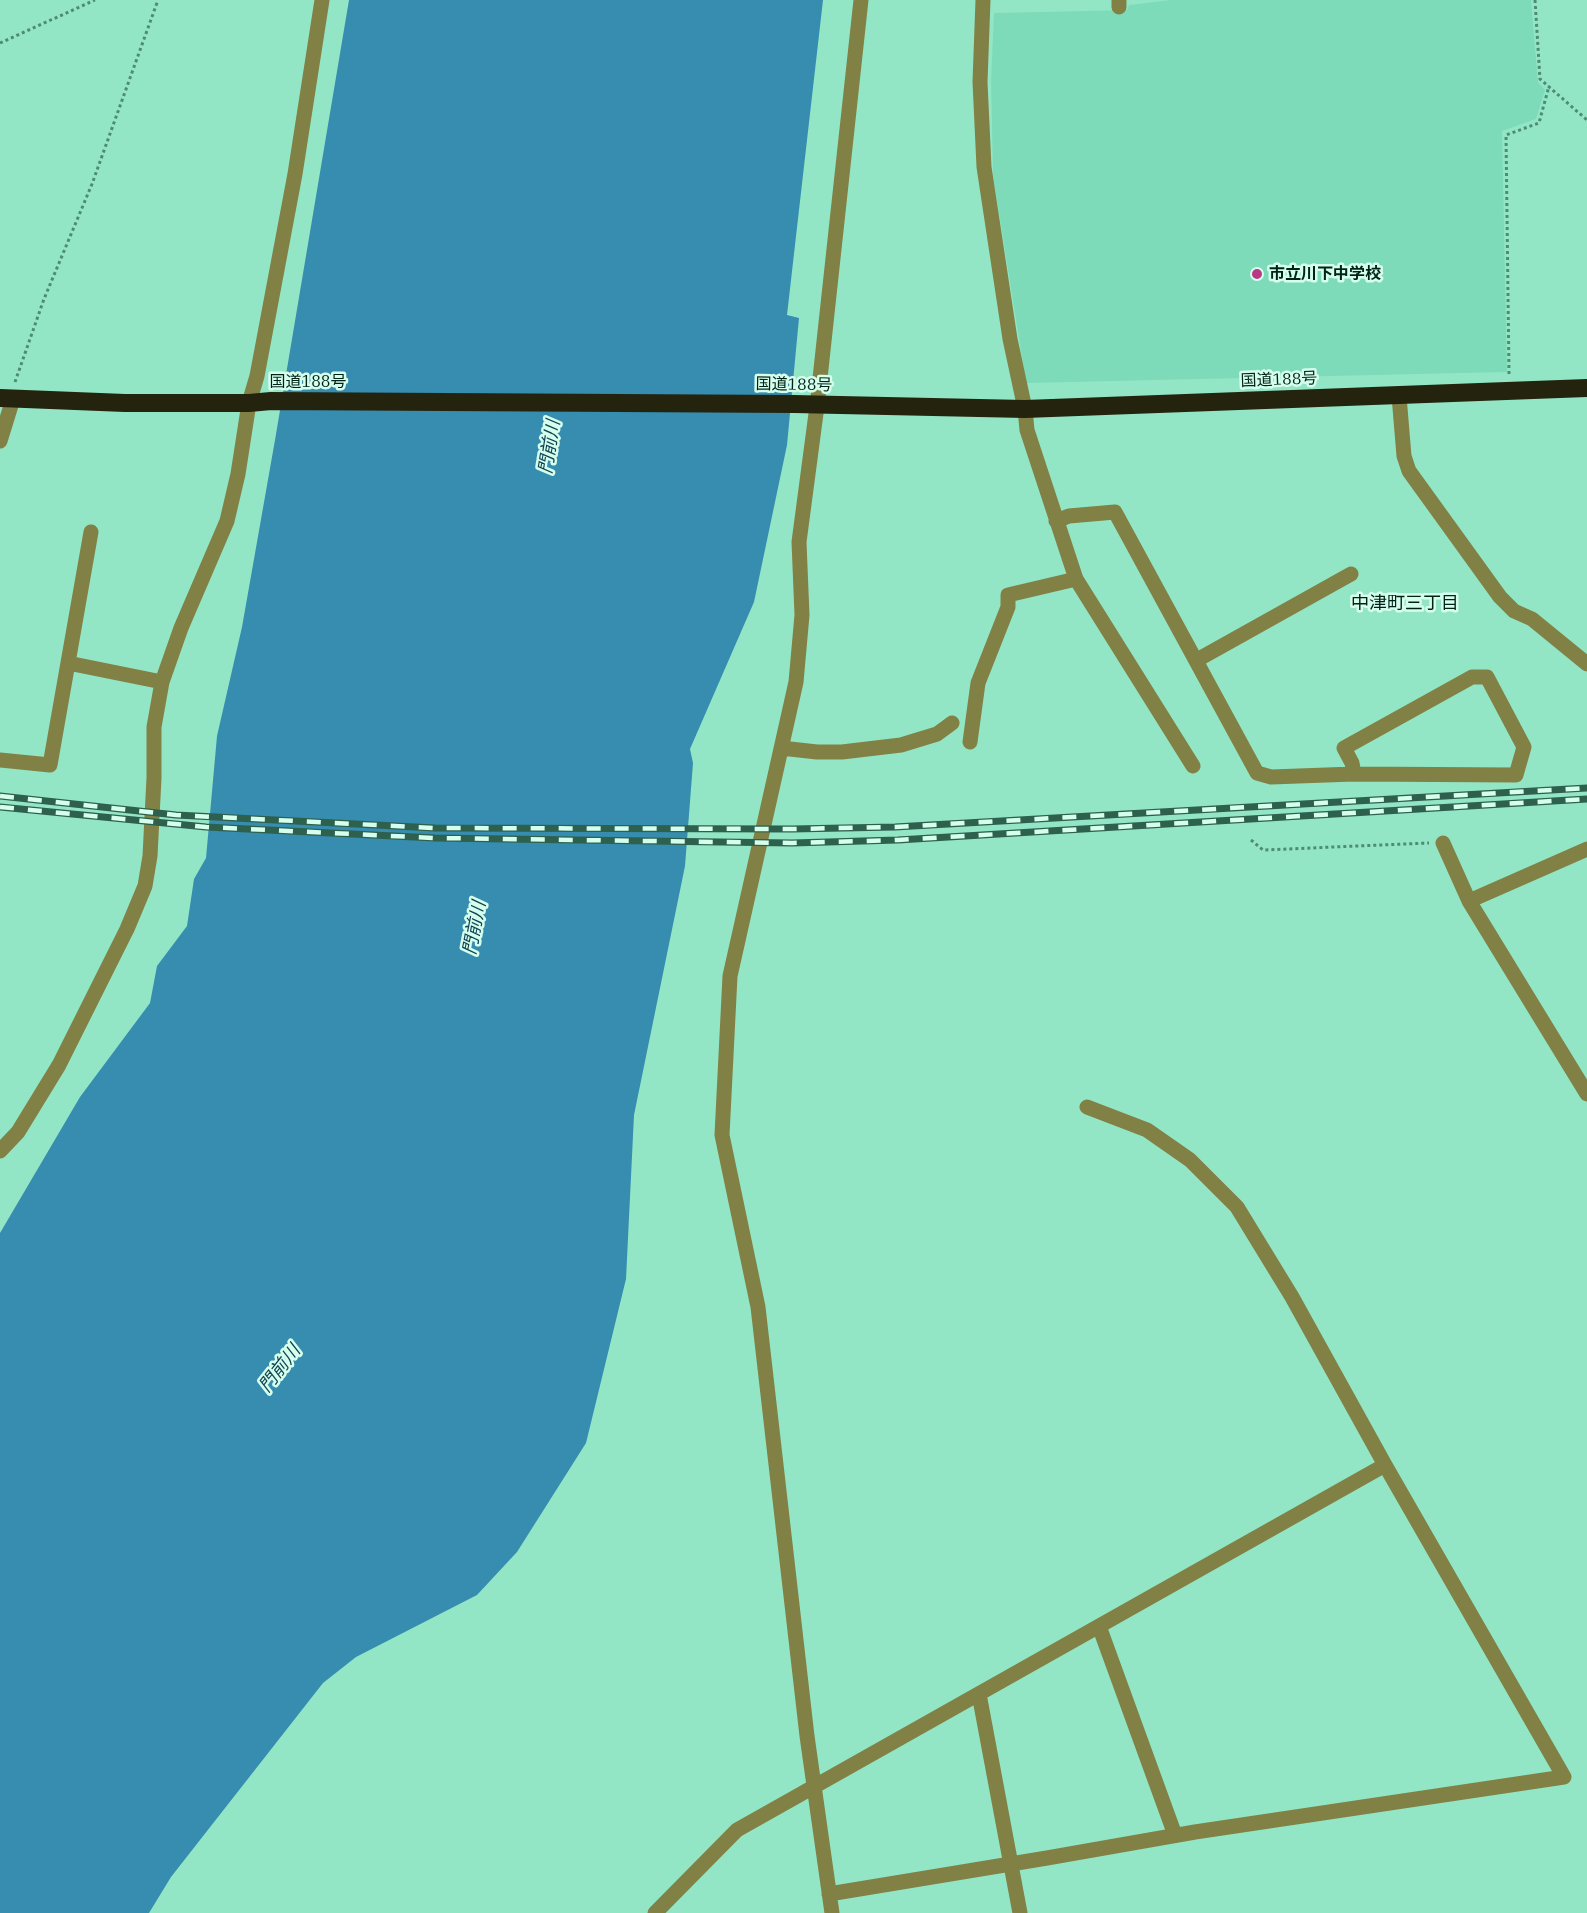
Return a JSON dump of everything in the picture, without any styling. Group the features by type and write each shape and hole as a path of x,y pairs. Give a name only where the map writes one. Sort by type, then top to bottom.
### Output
{"highway":[{"name":"国道188号","path":"6,398 125,403 271,401 794,404 1024,409 1587,388"}],"street":[{"path":"0,1151 18,1132 59,1065 127,929 145,886 150,856 154,727 162,682 181,628 227,521 295,174 322,0"},
{"path":"832,1913 814,1786 758,1307 722,1135 730,976 796,682 802,615 799,542 861,0"},
{"path":"983,0 980,82 984,167 1010,339 1027,430 1076,579 1193,766"},
{"path":"1399,396 1404,456 1409,471 1500,597 1514,611 1532,619 1587,664"},
{"path":"0,441 6,398"},
{"path":"1056,521 1069,516 1115,512 1257,773 1271,777 1354,774 1516,775 1524,747 1487,677 1472,677 1344,748 1354,774"},
{"path":"0,760 50,765 91,532"},
{"path":"1197,660 1351,574"},
{"path":"970,742 978,683 1008,607 1008,596 1076,579"},
{"path":"68,663 162,682"},
{"path":"781,748 842,753 901,745 937,734 951,723"},
{"path":"1443,843 1469,901 1587,1094"},
{"path":"1469,901 1587,849"},
{"path":"829,1894 1175,1835 1564,1777 1385,1465 1292,1297 1237,1207 1190,1160 1147,1130 1087,1107"},
{"path":"655,1913 737,1830 1385,1465"},
{"path":"1098,1626 1175,1835"},
{"path":"979,1694 1020,1913"}],"path":[{"path":"0,43 95,0"},
{"path":"6,398 15,384 44,299 92,184 158,0"},
{"path":"1535,0 1540,79 1587,120"},
{"path":"1510,391 1506,135 1539,123 1549,86"},
{"path":"1251,840 1263,850 1443,843"}],"shaded area":[{"name":"市立川下中学校","path":"1171,0 1531,0 1538,82 1545,90 1536,119 1502,131 1507,372 1026,383 993,175 991,81 994,13 1127,10 1129,5"}],"water":[{"name":"門前川","path":"349,0 823,0 787,315 799,318 787,445 754,602 690,749 693,763 685,866 634,1115 626,1279 586,1443 517,1552 477,1595 356,1657 323,1683 171,1877 149,1913 0,1913 0,1233 80,1097 150,1003 157,966 187,926 194,879 206,858 217,736 242,627"}],"railway":[{"path":"0,796 176,815 435,828 792,829 895,827 1587,788"},
{"path":"0,807 206,827 435,838 792,843 898,840 1587,799"}],"place":[{"name":"市立川下中学校","path":"1257,274"}],"district":[{"name":"中津町三丁目","path":"1405,604"}]}
